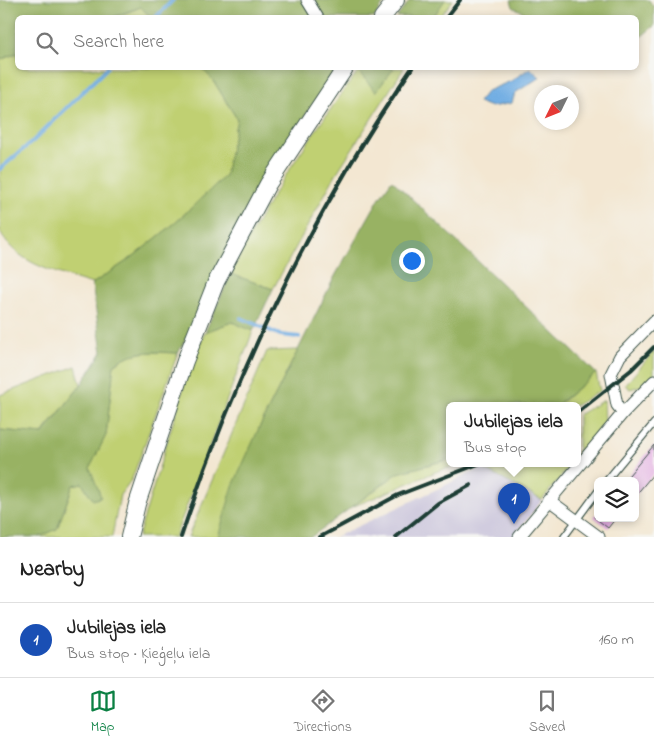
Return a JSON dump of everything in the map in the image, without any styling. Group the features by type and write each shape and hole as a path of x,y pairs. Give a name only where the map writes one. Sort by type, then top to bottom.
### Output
{"main road":[{"path":"384,15 396,0"},
{"path":"129,537 137,504 185,361 216,282 268,184 344,70"}],"street":[{"path":"307,0 316,15"},
{"path":"623,413 617,405 611,374 620,356 654,321"},
{"path":"581,462 623,413 654,382"},
{"path":"519,537 577,467"},
{"path":"549,500 599,537"}],"lane":[{"path":"609,477 654,423"},
{"path":"564,537 594,496"}],"shaded area":[{"path":"482,468 542,500 513,537 335,537"}],"green space":[{"path":"0,0 386,0 376,15 148,15 141,7 119,15 15,15 15,54 0,60"},
{"path":"410,0 445,0 434,15 399,15"},
{"path":"444,0 453,0 442,15 435,15"},
{"path":"511,0 649,0 654,7 654,26 639,38 639,15 529,15 513,7"},
{"path":"141,7 149,15 121,15"},
{"path":"15,54 15,70 203,70 213,80 237,119 225,176 175,223 130,259 92,284 53,271 28,260 7,243 0,232 0,60"},
{"path":"203,70 337,70 307,113 178,353 152,352 136,354 128,356 114,365 106,435 90,468 101,497 93,500 82,483 73,485 57,529 39,537 0,537 0,430 43,434 81,385 102,352 92,284 130,259 175,223 225,176 237,119 213,80"},
{"path":"359,70 392,70 376,92"},
{"path":"392,70 403,70 336,174 273,289 231,274 258,220 306,144 358,71 376,91"},
{"path":"392,180 596,373 561,402 446,402 446,460 398,473 311,537 218,537 233,486 259,428 335,276 380,197"},
{"path":"231,274 273,289 253,331 232,322 205,332"},
{"path":"232,322 253,331 175,537 138,537 189,370 205,332"},
{"path":"298,350 259,428 218,537 188,537 267,351"},
{"path":"654,351 654,375 641,386 630,389 625,385"},
{"path":"146,352 178,353 132,479 120,495 112,537 39,537 57,529 73,485 82,483 106,435 114,365 130,354"},
{"path":"76,366 81,385 42,434 0,430 0,395"},
{"path":"596,373 600,391 581,402 562,402"},
{"path":"604,400 605,422 581,452 581,413"},
{"path":"446,460 446,467 452,467 438,471 352,507 398,473"},
{"path":"484,467 569,467 542,500 482,468"}],"water":[{"path":"527,70 532,70 540,77 515,93 512,103 491,107 478,102 487,91 511,81"}],"building":[{"path":"654,445 654,473 639,491 639,477 627,477"},
{"path":"600,522 613,522 608,528"}],"waterway":[{"path":"158,15 173,0"},
{"path":"0,169 33,141 105,70"},
{"path":"241,318 280,335 299,337"}],"railway":[{"path":"448,15 460,0"},
{"path":"181,537 226,414 280,294 342,179 411,70"},
{"path":"581,410 631,370 654,347"},
{"path":"320,537 398,495 471,467"},
{"path":"396,537 438,503 471,485"}],"place":[{"name":"Jubilejas iela","path":"514,524"}]}
